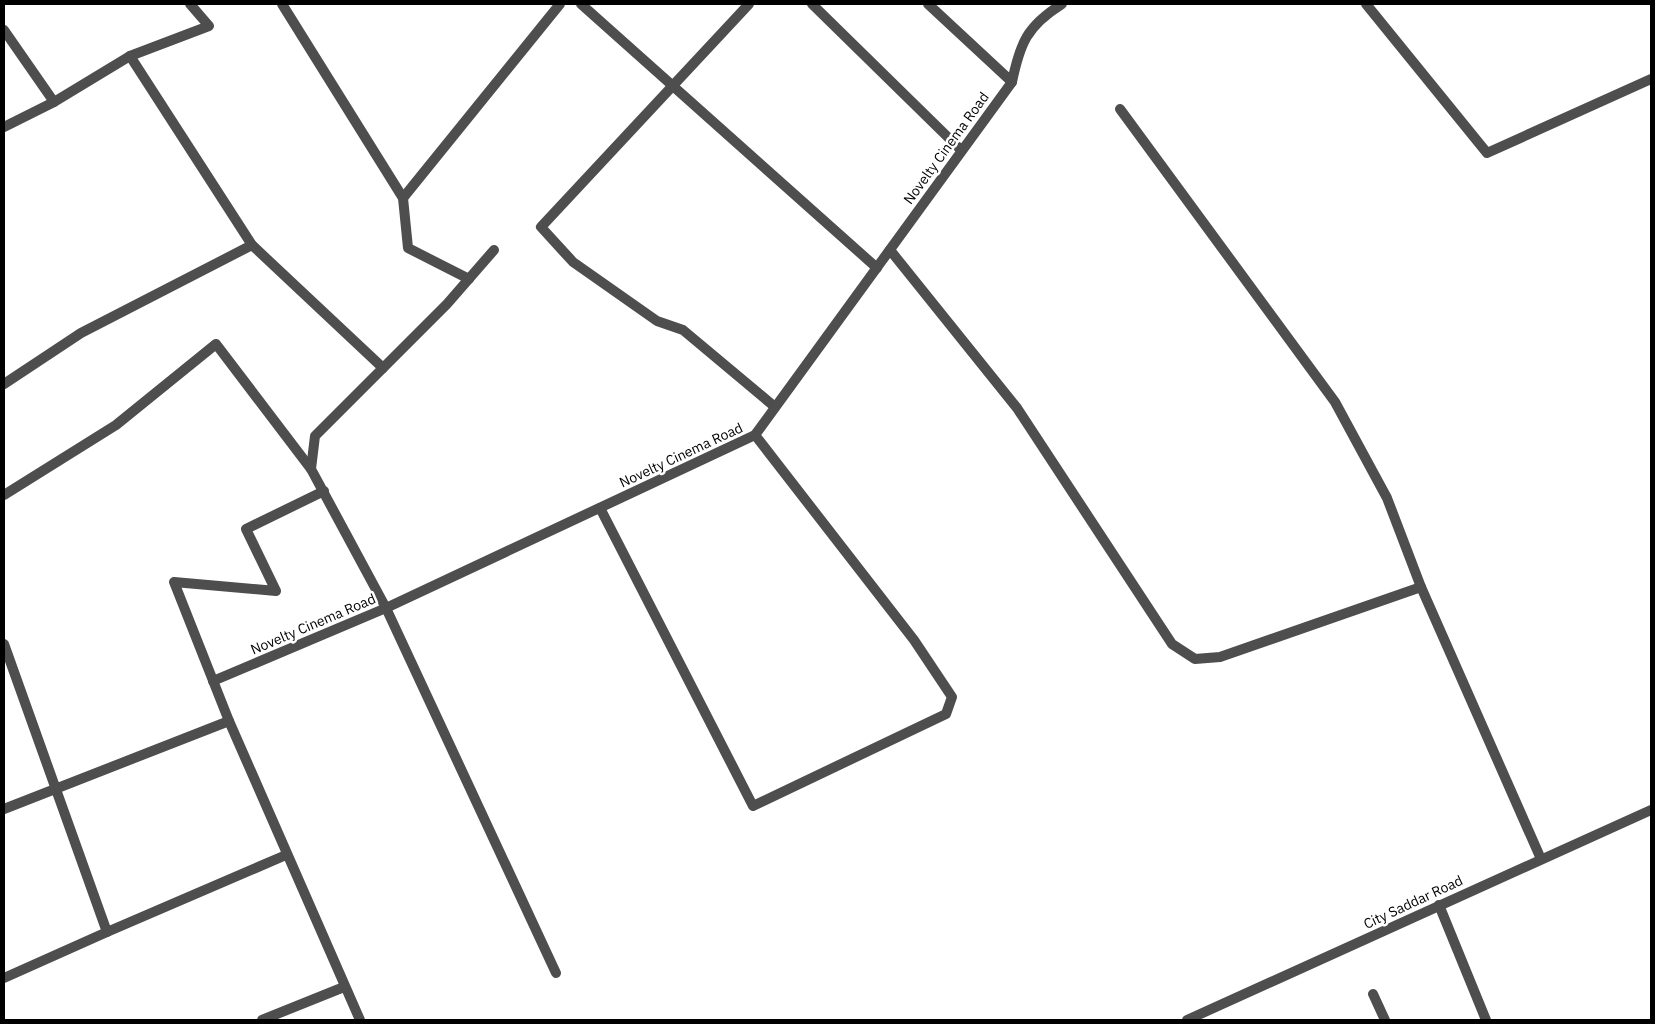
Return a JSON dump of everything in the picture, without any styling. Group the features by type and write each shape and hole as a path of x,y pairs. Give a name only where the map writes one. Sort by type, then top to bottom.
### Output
{"street":[{"path":"4,127 54,102 130,56 209,26 190,4"},
{"path":"282,4 403,198 408,248 469,278"},
{"path":"403,198 560,4"},
{"path":"580,4 877,268"},
{"path":"749,4 541,227 573,262 657,321 682,330 775,407"},
{"path":"812,4 962,150"},
{"path":"928,4 1012,82"},
{"name":"Novelty Cinema Road","path":"213,681 386,608 755,435 1012,82 1022,41 1049,12 1062,4"},
{"path":"1366,4 1487,153 1651,79"},
{"path":"4,30 54,102"},
{"path":"130,56 252,245 383,368"},
{"path":"1120,109 1335,402 1387,498 1422,587 1541,859"},
{"path":"4,384 82,333 252,245"},
{"path":"311,469 315,436 447,304 494,250"},
{"path":"890,250 1017,408 1172,644 1195,659 1220,657 1422,587"},
{"path":"4,495 116,425 216,344 311,469 324,491 386,608 556,973"},
{"path":"600,508 753,806 946,714 952,697 914,640 755,435"},
{"path":"324,491 246,529 276,591 174,582 229,721 286,855 360,1020"},
{"path":"4,644 107,932"},
{"path":"4,809 229,721"},
{"name":"City Saddar Road","path":"1187,1020 1651,810"},
{"path":"4,978 286,855"},
{"path":"1439,905 1486,1020"},
{"path":"262,1020 344,987"},
{"path":"1373,994 1385,1020"}]}
